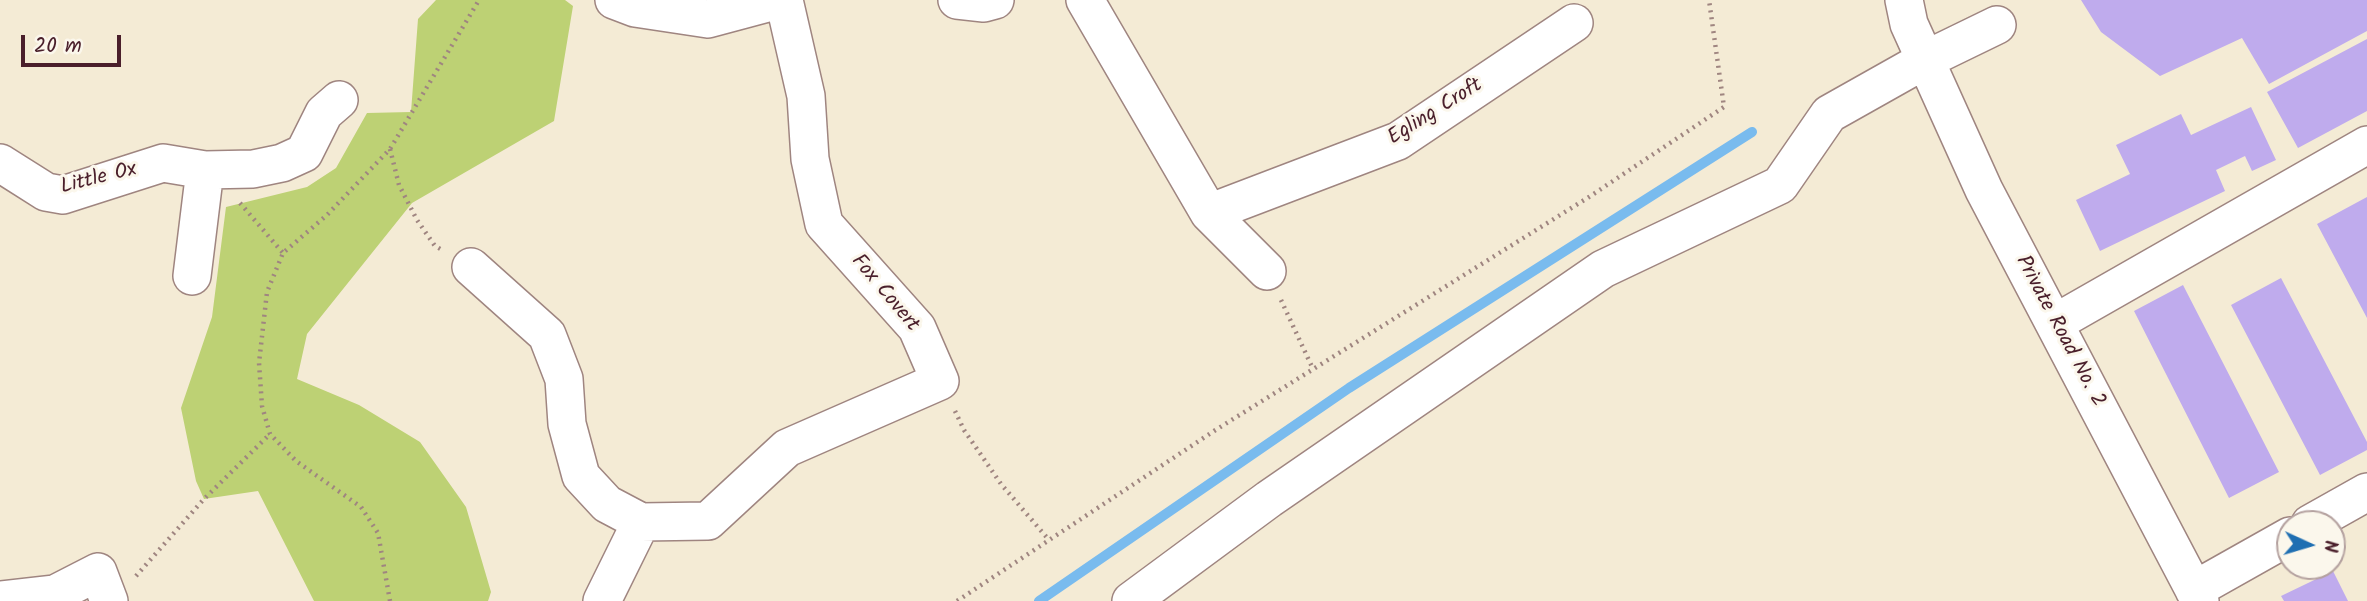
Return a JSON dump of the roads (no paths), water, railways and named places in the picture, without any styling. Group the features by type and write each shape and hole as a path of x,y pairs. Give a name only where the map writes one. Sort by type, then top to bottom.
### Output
{"street":[{"path":"614,0 635,8 708,19 782,0"},
{"name":"Fox Covert","path":"642,522 708,521 787,448 940,381 917,328 824,224 810,159 806,96 782,0"},
{"path":"957,0 984,3 995,0"},
{"path":"1085,0 1209,213 1267,271"},
{"name":"Private Road No. 2","path":"1905,0 1909,24 1984,190 2197,596"},
{"name":"Egling Croft","path":"1209,213 1398,141 1574,23"},
{"path":"1131,601 1269,499 1603,269 1780,185 1829,114 1925,60 1997,25"},
{"name":"Little Ox","path":"0,163 46,192 63,194 163,163 205,170 253,169 282,163 304,153 324,113 339,100"},
{"path":"2055,323 2367,145"},
{"path":"192,276 205,170"},
{"path":"471,267 547,335 564,379 567,424 581,476 607,504 642,522 602,601"},
{"path":"2336,510 2367,492"},
{"path":"2197,596 2276,545"},
{"path":"0,600 113,585"}],"waterway":[{"path":"1039,601 1349,388 1752,132"}]}
